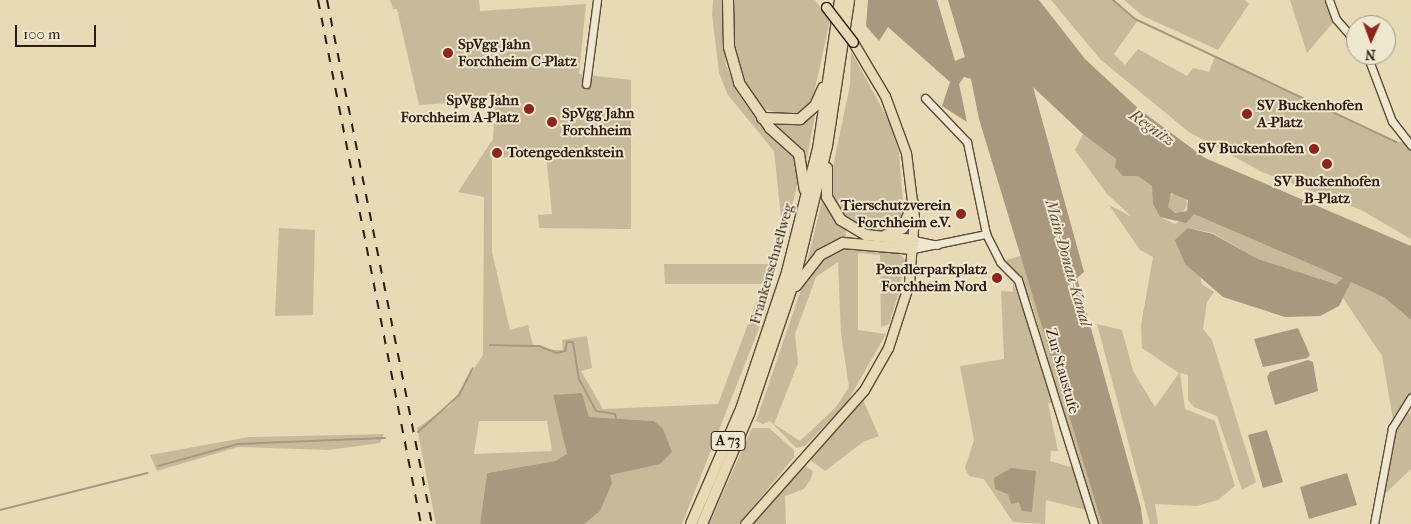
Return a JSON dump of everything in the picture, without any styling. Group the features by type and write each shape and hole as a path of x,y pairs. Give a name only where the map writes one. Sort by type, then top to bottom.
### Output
{"highway":[{"path":"728,0 733,66 747,100 762,118 799,154 805,206"},
{"name":"Frankenschnellweg","path":"691,524 741,410 805,206 830,77 840,0"},
{"name":"Frankenschnellweg","path":"702,524 749,414 787,299 827,146 849,0"},
{"path":"762,118 782,122 806,116 830,77"},
{"path":"827,146 830,205 849,226 880,237 914,245"},
{"path":"880,237 903,228 913,203"},
{"path":"787,299 810,264 844,243 914,245"}],"main road":[{"path":"745,524 778,481 848,411 876,371 905,302 914,245 913,203 897,123 853,42 824,4"}],"street":[{"path":"586,84 597,0"},
{"path":"1329,0 1336,18 1346,30"},
{"path":"1371,65 1392,121 1411,145"},
{"name":"Zur Staustufe","path":"925,98 966,142 986,234 1000,262 1025,292 1094,524"},
{"path":"914,245 937,245 986,234"},
{"path":"1374,524 1392,428 1411,397"}],"shaded area":[{"path":"390,0 479,0 480,11 586,4 579,74 631,80 631,229 539,228 538,215 552,214 546,154 492,158 492,252 510,330 528,325 533,345 555,350 563,350 562,340 587,336 592,368 581,371 603,409 718,404 763,284 665,284 664,264 770,264 777,231 782,227 774,151 728,95 719,73 712,14 713,0 722,0 726,65 739,95 758,122 791,150 800,174 765,313 682,524 584,524 610,475 654,421 589,417 582,393 553,396 568,454 555,461 487,473 480,524 436,524 417,428 450,406 483,355 484,197 458,192 493,139 495,100 419,105 397,9 393,9","holes":["479,421 547,421 552,451 474,454"]},
{"path":"732,0 815,0 830,20 811,107 794,117 760,108 744,82 735,52"},
{"name":"SV Buckenhofen","path":"1051,0 1113,0 1138,20 1114,54 1125,65 1138,49 1187,76 1193,68 1209,72 1215,56 1396,142 1407,142 1411,145 1411,239 1361,210 1262,172 1189,132 1101,60"},
{"path":"1124,0 1245,0 1249,4 1218,50 1143,16"},
{"path":"1290,0 1329,0 1336,19 1307,53"},
{"path":"851,51 889,121 899,152 904,217 901,225 879,233 862,230 835,209 829,186 850,85"},
{"path":"815,115 806,163 800,149 771,122 790,124"},
{"path":"1083,134 1153,186 1153,204 1160,217 1175,224 1194,213 1344,278 1337,284 1258,259 1213,233 1188,228 1202,284 1214,292 1207,302 1203,329 1212,340 1256,482 1242,490 1217,416 1194,407 1188,400 1188,375 1180,373 1185,409 1215,421 1235,486 1218,500 1197,506 1155,504 1158,524 1150,524 1097,324 1122,330 1133,371 1155,407 1179,373 1142,348 1141,325 1153,257 1140,250 1109,205 1132,217 1107,194 1075,150"},
{"path":"1177,193 1184,196 1187,203 1184,210 1177,213 1170,210 1167,203 1170,196"},
{"path":"823,196 832,216 846,228 846,241 807,263"},
{"path":"279,228 315,230 313,315 275,316"},
{"path":"849,246 895,250 905,260 898,295 889,324 881,327 880,255 858,253 858,330 886,334 846,404 805,446 796,448 770,421 763,424 756,421 806,275 831,251","holes":["838,262 841,334 849,387 836,407 800,441 774,424 798,363 795,334 816,277"]},
{"path":"1023,255 1102,524 1096,524 1031,301 1003,261"},
{"path":"1013,281 1055,403 1048,403 1058,451 1051,451 1050,461 1074,468 1086,510 1046,500 1045,524 1013,522 984,479 969,476 965,468 974,440 960,366 1004,359 1001,291 1013,292"},
{"path":"1351,282 1385,298 1411,320 1411,394 1393,419 1382,356 1343,298"},
{"path":"863,400 879,436 863,442 825,471 809,459 812,453"},
{"path":"1407,412 1411,415 1411,469 1384,495 1394,433"},
{"path":"752,428 769,428 794,450 794,457 739,524 709,524"},
{"path":"384,434 380,443 329,450 238,447 157,471 150,455 249,437"},
{"path":"802,464 813,471 811,479 804,489 785,496 786,524 750,524"}],"water":[{"path":"868,0 937,0 955,61 965,57 948,0 1039,0 1085,59 1140,110 1205,158 1411,246 1411,320 1385,298 1351,282 1339,306 1320,316 1285,317 1223,297 1185,264 1175,240 1188,228 1213,234 1258,259 1336,284 1343,278 1194,214 1186,223 1160,217 1153,204 1152,186 1138,176 1123,176 1115,167 1116,159 1083,134 1033,87 1084,272 1077,278 1141,508 1143,524 1102,524 979,119 971,79 964,77 959,84 967,122 942,106 950,82 888,27 879,41 866,26","holes":["1171,193 1188,200 1187,211 1175,213 1168,207"]},
{"path":"1298,328 1310,355 1307,358 1263,367 1254,339"},
{"path":"1308,360 1313,362 1318,391 1275,405 1267,377 1270,372"},
{"path":"582,393 589,417 654,421 663,429 672,452 660,464 610,475 612,483 600,511 584,524 480,524 487,473 555,461 567,454 553,395"},
{"path":"1267,430 1283,482 1263,488 1248,435"},
{"path":"1011,468 1036,471 1032,512 1022,511 1019,502 1011,504 1008,494 995,489 994,478"},
{"path":"1347,473 1357,505 1309,519 1300,487"}],"waterway":[{"path":"1113,0 1135,19 1396,142"},
{"path":"490,345 539,346 556,353 565,351 567,342 573,342 579,379 596,411 615,414 616,419"},
{"path":"418,432 459,395 473,368"},
{"path":"158,466 238,444 385,438"},
{"path":"0,510 147,473"}],"railway":[{"path":"318,0 421,524"},
{"path":"327,0 432,524"}],"place":[{"name":"SpVgg Jahn Forchheim C-Platz","path":"448,53"},
{"name":"SpVgg Jahn Forchheim A-Platz","path":"529,109"},
{"name":"SV Buckenhofen A-Platz","path":"1247,114"},
{"name":"SpVgg Jahn Forchheim","path":"552,122"},
{"name":"SV Buckenhofen","path":"1314,149"},
{"name":"Totengedenkstein","path":"497,153"},
{"name":"SV Buckenhofen B-Platz","path":"1327,164"},
{"name":"Tierschutzverein Forchheim e.V.","path":"961,214"},
{"name":"Pendlerparkplatz Forchheim Nord","path":"997,278"}],"water label":[{"name":"Regnitz","path":"1152,128"},
{"name":"Main-Donau-Kanal","path":"1068,263"}]}
